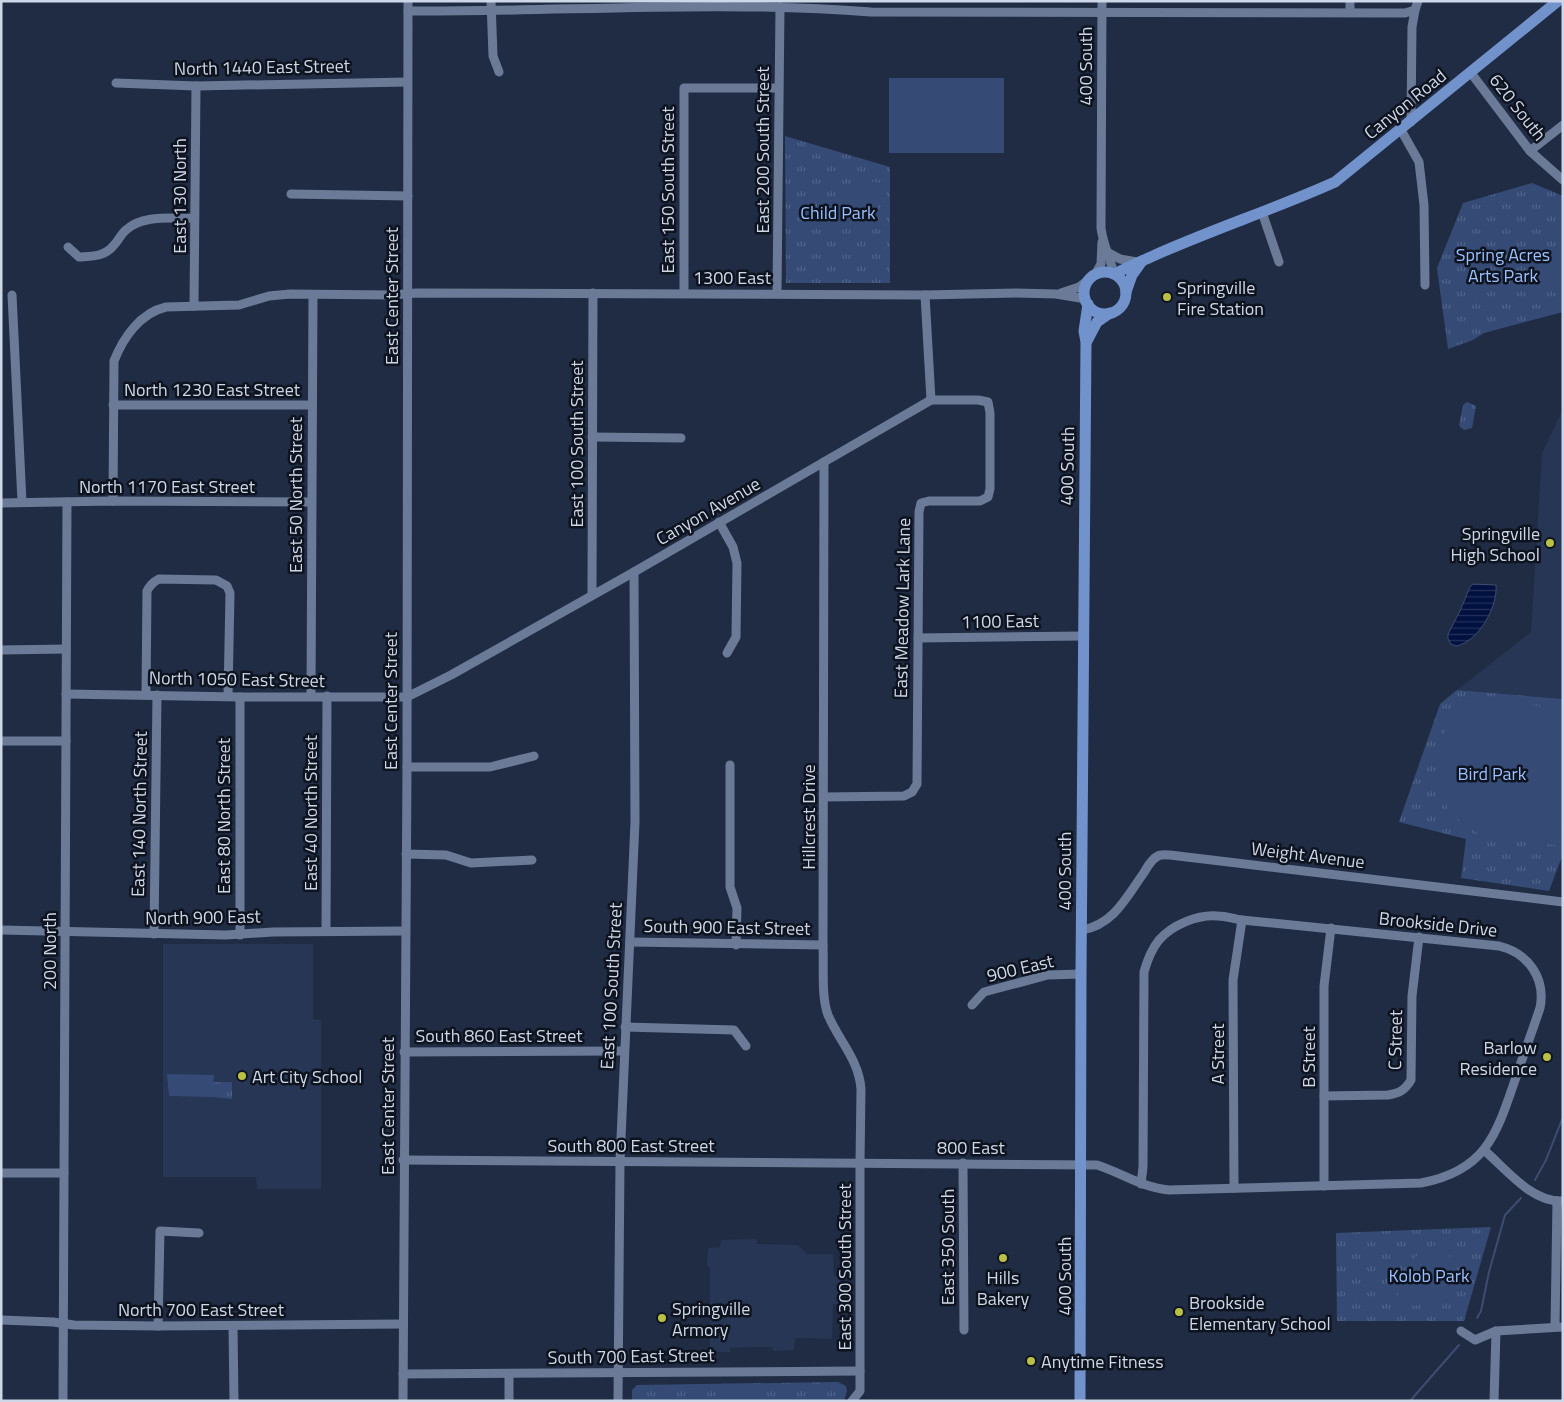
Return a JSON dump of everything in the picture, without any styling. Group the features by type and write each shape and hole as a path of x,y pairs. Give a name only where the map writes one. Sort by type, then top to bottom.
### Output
{"main road":[{"name":"Canyon Road","path":"1114,274 1207,232 1293,201 1335,182 1558,1"},
{"path":"1086,342 1097,322 1120,308 1132,275 1140,262"},
{"path":"1110,313 1097,312 1087,302 1086,286 1094,276 1101,273 1114,274 1123,282 1126,292"},
{"name":"400 South","path":"1080,1401 1086,342 1084,330 1087,302"}],"street":[{"path":"915,1 915,11"},
{"name":"400 South","path":"1094,276 1101,264 1102,240 1102,1"},
{"path":"1188,1 1188,12"},
{"path":"1350,1 1350,12"},
{"path":"408,6 737,6 829,8 871,12 1004,6 1102,12 1405,13 1416,6"},
{"name":"East Center Street","path":"402,1401 407,697 408,6"},
{"path":"491,6 493,56 499,72"},
{"path":"1411,122 1412,27 1416,6"},
{"name":"East 200 South Street","path":"777,293 780,7"},
{"name":"620 South","path":"1471,73 1530,151 1563,180"},
{"name":"North 1440 East Street","path":"116,84 196,86 407,82"},
{"name":"East 130 North","path":"194,306 196,86"},
{"name":"East 150 South Street","path":"684,293 684,88 778,88"},
{"path":"1530,151 1563,124"},
{"path":"1401,130 1419,162 1424,205 1425,285"},
{"path":"291,194 408,196"},
{"path":"1262,212 1279,262"},
{"path":"68,247 78,257 101,256 112,248 126,229 137,224 149,220 194,218"},
{"name":"400 South","path":"1102,240 1114,274"},
{"path":"1107,252 1120,259 1140,262"},
{"name":"1300 East","path":"1056,294 1079,287 1094,276"},
{"name":"East 100 South Street","path":"592,595 593,292"},
{"name":"1300 East","path":"113,501 112,405 114,362 120,345 130,332 147,316 159,309 239,305 269,296 290,294 393,295 407,293 1056,294 1087,302"},
{"path":"12,295 22,502"},
{"name":"East 50 North Street","path":"311,696 313,295"},
{"path":"925,295 931,400"},
{"name":"Canyon Avenue","path":"407,697 451,675 634,572 931,400"},
{"name":"East Meadow Lark Lane","path":"825,797 904,796 912,792 917,784 919,512 921,503 929,501 980,500 988,497 990,489 990,413 988,402 978,400 931,400"},
{"name":"North 1230 East Street","path":"112,405 312,405"},
{"path":"592,437 681,438"},
{"name":"Hillcrest Drive","path":"824,462 825,797 823,946 825,998 828,1015 850,1053 861,1077 860,1163"},
{"name":"North 1170 East Street","path":"1,503 113,501 311,502"},
{"name":"200 North","path":"63,1401 67,502"},
{"path":"719,522 733,547 737,563 736,637 727,653"},
{"name":"East 100 South Street","path":"618,1401 620,1161 635,822 634,572"},
{"path":"146,694 147,591 153,581 159,579 216,580 227,586 230,593 228,696"},
{"name":"1100 East","path":"918,638 1083,636"},
{"path":"1,650 66,650"},
{"name":"North 1050 East Street","path":"66,694 407,697"},
{"name":"East 140 North Street","path":"154,934 157,695"},
{"name":"East 40 North Street","path":"326,696 326,931"},
{"name":"East 80 North Street","path":"240,697 240,935"},
{"path":"1,741 66,741"},
{"path":"406,767 490,767 534,756"},
{"path":"730,765 730,887 737,908 736,944"},
{"path":"406,854 446,855 470,863 532,860"},
{"name":"Weight Avenue","path":"1082,930 1096,926 1109,919 1120,908 1151,862 1159,856 1170,855 1563,902"},
{"name":"Brookside Drive","path":"1082,1165 1113,1170 1142,1184 1155,1189 1169,1190 1429,1182 1452,1174 1474,1161 1484,1150 1500,1124 1542,1001 1539,980 1529,962 1512,950 1499,946 1218,916 1190,919 1159,940 1144,972 1142,1184"},
{"name":"A Street","path":"1234,1188 1233,980 1242,920"},
{"name":"B Street","path":"1324,1186 1324,986 1331,928"},
{"name":"North 900 East","path":"1,930 240,935 273,932 405,931"},
{"name":"C Street","path":"1324,1096 1388,1095 1398,1093 1406,1088 1411,1080 1412,996 1419,937"},
{"name":"South 900 East Street","path":"630,942 823,946"},
{"name":"900 East","path":"972,1005 984,992 1048,975 1081,974"},
{"path":"625,1026 734,1030 746,1046"},
{"name":"South 860 East Street","path":"404,1052 624,1051"},
{"path":"1461,1331 1475,1340 1496,1331 1559,1327 1560,1201 1536,1194 1521,1184 1484,1150"},
{"name":"South 800 East Street","path":"403,1160 860,1163"},
{"name":"800 East","path":"860,1163 1082,1165"},
{"name":"East 300 South Street","path":"852,1401 860,1391 860,1163"},
{"name":"East 350 South","path":"963,1163 964,1330"},
{"path":"1,1173 64,1173"},
{"path":"158,1326 160,1231 199,1233"},
{"name":"North 700 East Street","path":"1,1320 158,1326 402,1324"},
{"path":"233,1326 234,1401"},
{"path":"1494,1401 1496,1331"},
{"name":"South 700 East Street","path":"403,1374 860,1371"},
{"path":"509,1374 509,1401"}],"shaded area":[{"name":"Springville High School","path":"1563,409 1563,699 1457,690 1531,632 1542,453"},
{"path":"1473,584 1496,585 1494,603 1479,631 1472,638 1456,646 1451,644 1448,634"},
{"name":"Art City School","path":"163,944 313,944 313,1019 321,1020 321,1189 257,1189 256,1177 163,1177"},
{"path":"756,1239 757,1244 798,1245 807,1254 833,1254 834,1276 841,1276 841,1304 833,1304 832,1339 795,1338 794,1350 773,1351 772,1347 749,1347 730,1348 730,1352 710,1352 710,1267 707,1266 708,1248 720,1247 721,1240"}],"green space":[{"path":"889,78 1004,78 1004,153 889,153"},
{"name":"Child Park","path":"785,136 890,167 890,283 786,283"},
{"path":"859,180 882,183 877,215 853,213"},
{"name":"Spring Acres Arts Park","path":"1532,183 1563,196 1563,312 1484,333 1473,340 1448,349 1437,268 1463,203"},
{"path":"1563,239 1563,292 1540,280"},
{"path":"1467,402 1476,406 1472,428 1464,430 1459,426 1463,405"},
{"name":"Bird Park","path":"1457,690 1563,699 1563,854 1549,891 1461,878 1466,839 1399,822 1440,704"},
{"name":"Bird Park","path":"1459,697 1563,709 1563,824 1556,845 1482,836 1449,813 1436,775 1441,741"},
{"path":"167,1074 214,1075 213,1097 169,1096"},
{"path":"213,1082 232,1082 232,1099 213,1097"},
{"name":"Kolob Park","path":"1491,1227 1464,1321 1337,1321 1336,1233"},
{"path":"1448,1241 1454,1299 1398,1308 1400,1283 1403,1273 1409,1264 1425,1250"},
{"path":"838,1382 846,1386 847,1391 844,1401 632,1401 632,1390 637,1385"},
{"path":"751,1388 751,1401 725,1401 725,1389"}],"waterway":[{"path":"1535,1180 1546,1160 1563,1117"},
{"path":"1477,1318 1481,1311 1489,1272 1505,1215 1521,1198"},
{"path":"1410,1401 1459,1345"}],"place":[{"name":"Springville Fire Station","path":"1167,297"},
{"name":"Springville High School","path":"1550,543"},
{"name":"Barlow Residence","path":"1547,1057"},
{"name":"Art City School","path":"242,1076"},
{"name":"Hills Bakery","path":"1003,1258"},
{"name":"Brookside Elementary School","path":"1179,1312"},
{"name":"Springville Armory","path":"662,1318"},
{"name":"Anytime Fitness","path":"1031,1361"}]}
